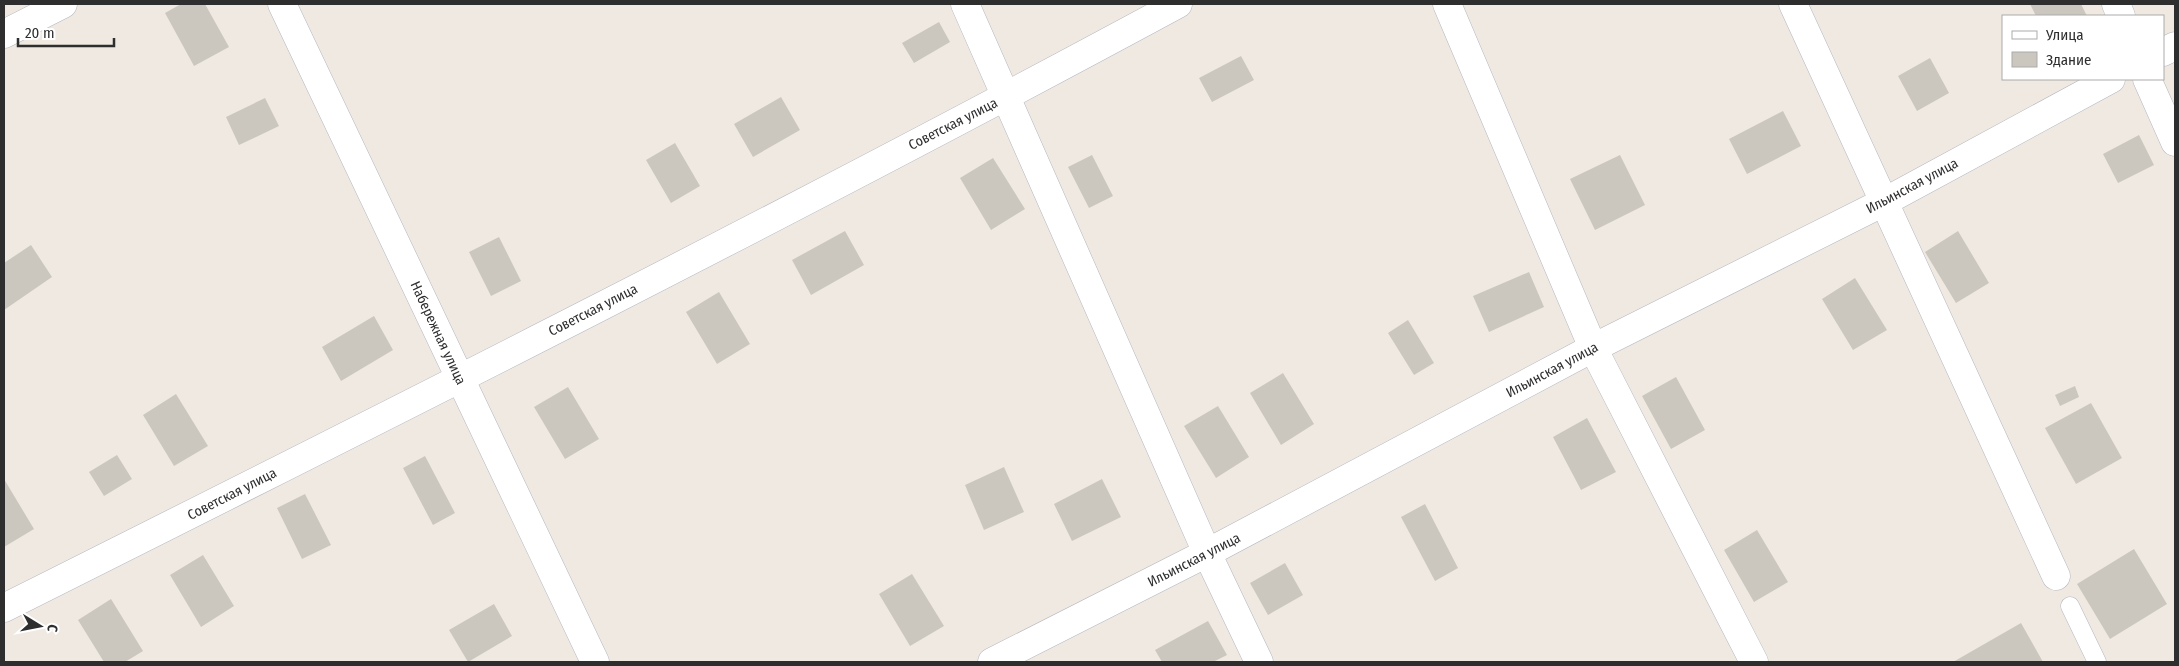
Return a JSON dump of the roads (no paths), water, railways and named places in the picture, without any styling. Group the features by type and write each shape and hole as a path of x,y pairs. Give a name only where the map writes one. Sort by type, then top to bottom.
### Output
{"street":[{"path":"4,34 63,4"},
{"name":"Набережная улица","path":"282,4 595,662"},
{"path":"965,4 1008,96 1207,553 1258,662"},
{"name":"Советская улица","path":"4,608 460,379 1008,96 1178,4"},
{"path":"1447,4 1593,348 1754,662"},
{"path":"1793,4 2056,576"},
{"name":"Ильинская улица","path":"992,662 1207,553 1593,348 1884,202 2109,80"},
{"path":"2147,80 2175,142"}],"lane":[{"path":"2070,606 2097,662"}]}
